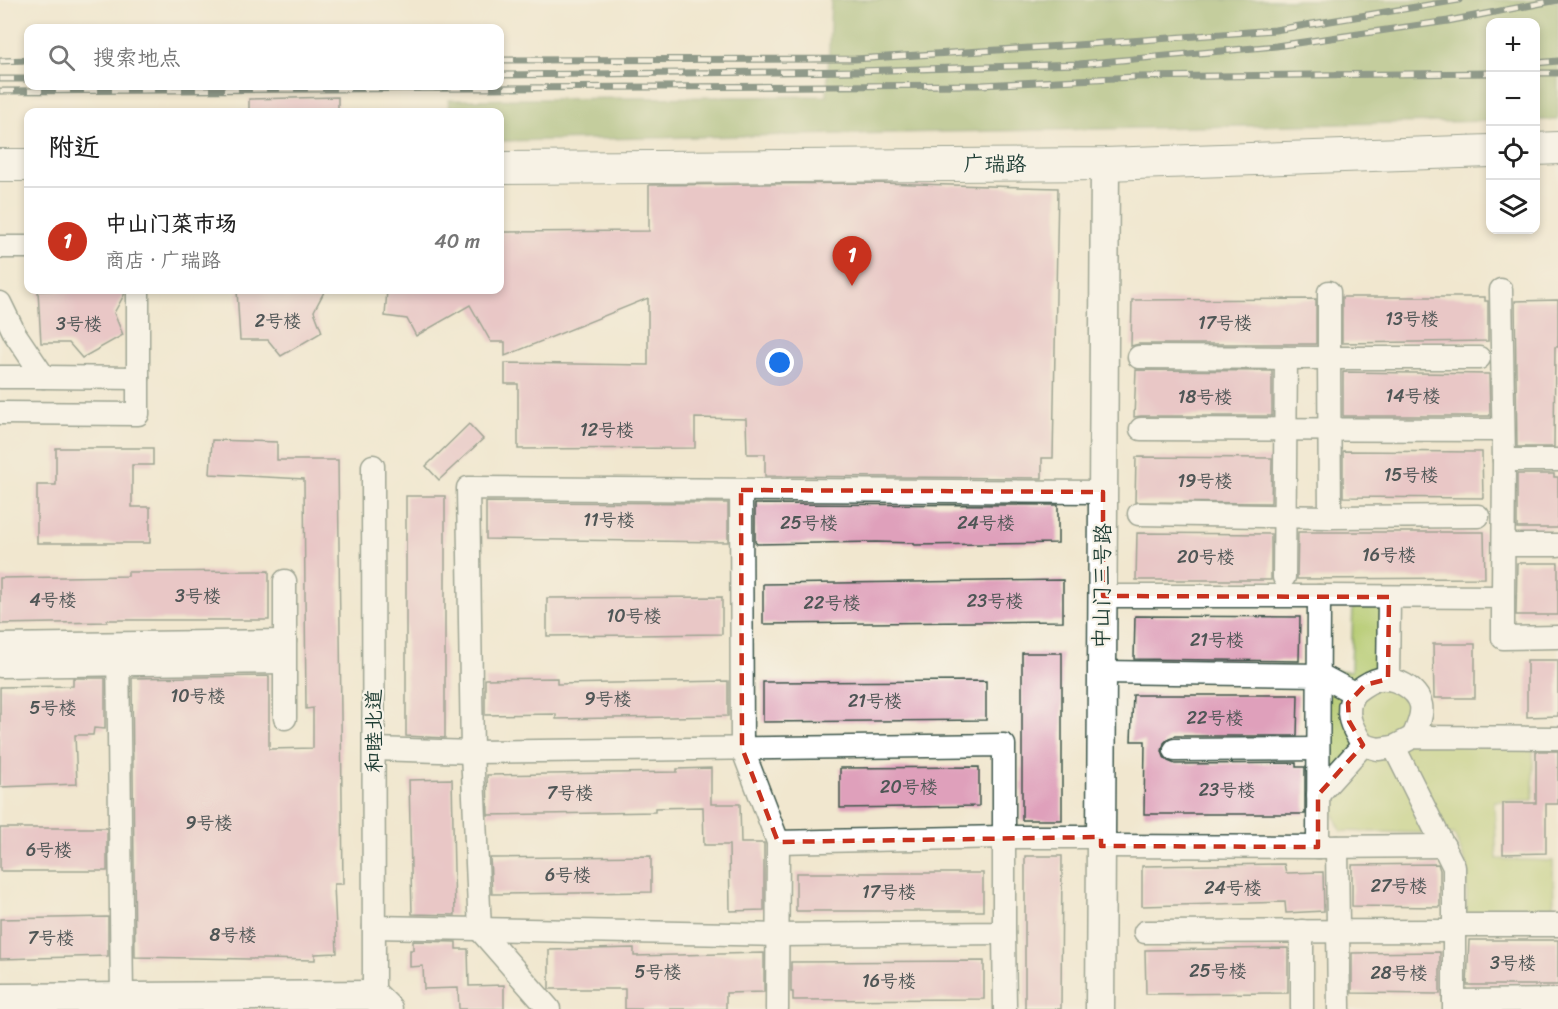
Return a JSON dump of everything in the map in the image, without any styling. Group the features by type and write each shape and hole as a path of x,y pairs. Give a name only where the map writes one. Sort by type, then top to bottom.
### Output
{"main road":[{"path":"1540,149 1558,148"},
{"name":"广瑞路","path":"504,168 1105,164 1486,151"},
{"path":"0,165 24,165"}],"street":[{"name":"中山门三号路","path":"1100,1009 1105,164"},
{"path":"0,247 24,247"},
{"path":"1501,290 1504,460 1503,638 1558,637"},
{"path":"1329,292 1330,517"},
{"path":"0,413 138,414 138,294"},
{"path":"0,303 15,334 44,377"},
{"path":"1139,357 1479,358"},
{"path":"1284,577 1286,358"},
{"path":"0,377 138,378"},
{"path":"1141,429 1503,430"},
{"path":"1504,460 1558,460"},
{"name":"和睦北道","path":"373,466 374,927 381,1002"},
{"path":"549,1009 480,930 472,752 468,488 1103,492"},
{"path":"741,490 742,748 778,842 777,1009"},
{"path":"1138,514 1284,517 1478,516"},
{"path":"1504,545 1558,545"},
{"path":"285,581 285,717"},
{"path":"1103,596 1503,597"},
{"path":"1319,596 1318,795 1328,847 1338,931 1339,1009"},
{"path":"1388,679 1389,597"},
{"path":"0,645 119,653 284,651"},
{"path":"0,666 119,653"},
{"path":"119,653 122,998"},
{"path":"1102,672 1320,675 1354,693"},
{"path":"1363,746 1350,721 1348,704 1354,693 1377,680 1388,679 1401,683 1413,690 1421,705 1420,723 1404,742"},
{"path":"1363,746 1378,749 1404,742 1558,738"},
{"path":"1404,742 1454,867 1454,1005 1558,1000"},
{"path":"374,749 472,752 1004,745 1005,1009"},
{"path":"1318,795 1363,746"},
{"path":"1175,750 1318,749"},
{"path":"778,842 1003,837 1101,842 1328,847 1444,846"},
{"path":"1145,932 1338,931 1558,925"},
{"path":"374,927 778,935 1004,933"},
{"path":"1302,931 1302,1009"},
{"path":"0,998 381,1002"}],"highlighted area":[{"path":"741,490 1103,492 1103,596 1389,597 1388,679 1365,685 1348,703 1349,721 1363,745 1318,795 1318,847 1101,846 1101,837 778,842 742,748"}],"green space":[{"path":"831,0 1558,0 1558,120 1540,120 1540,18 1486,18 1486,121 504,141 504,108 450,108 449,100 827,96"},
{"path":"1353,603 1384,603 1382,672 1429,727 1533,747 1533,800 1494,801 1497,859 1553,861 1554,915 1466,916 1468,870 1454,834 1341,831 1323,781 1327,670 1351,671"}],"building":[{"path":"338,97 338,108 249,108 249,99"},
{"path":"879,183 1058,188 1053,458 1042,458 1042,478 765,476 765,454 747,454 746,419 695,418 695,448 518,449 518,384 505,384 505,363 648,365 648,298 505,356 505,342 491,342 470,305 416,336 407,319 385,316 387,294 504,294 504,232 649,231 649,185"},
{"path":"38,294 124,294 114,313 123,335 82,358 69,343 41,343"},
{"path":"237,294 323,294 314,311 322,332 281,356 268,340 240,340"},
{"path":"1342,297 1485,297 1485,301 1488,301 1488,341 1342,343"},
{"path":"1316,299 1316,344 1139,344 1131,346 1132,300"},
{"path":"1558,300 1554,447 1517,447 1515,301"},
{"path":"1136,370 1272,371 1272,416 1134,417"},
{"path":"1343,372 1489,374 1490,416 1343,416"},
{"path":"469,424 483,439 439,480 426,466"},
{"path":"212,440 277,442 277,460 338,460 343,884 334,884 337,953 315,954 315,960 135,957 132,678 269,676 269,749 313,748 313,708 306,709 304,479 210,474"},
{"path":"56,448 153,448 153,465 132,465 132,507 150,507 150,543 37,543 37,485 56,485"},
{"path":"1343,451 1482,452 1483,498 1343,497"},
{"path":"1136,457 1272,458 1271,503 1135,502"},
{"path":"1517,474 1554,474 1554,477 1558,477 1558,528 1517,528"},
{"path":"406,496 445,496 445,738 406,736"},
{"path":"486,502 728,503 728,542 486,539"},
{"path":"755,504 1058,505 1058,543 757,544 755,542"},
{"path":"1298,532 1484,532 1485,578 1297,579"},
{"path":"1137,533 1271,534 1271,580 1136,580"},
{"path":"1517,563 1558,563 1558,615 1516,615"},
{"path":"269,571 269,620 107,620 107,622 0,624 0,578 128,576 128,572"},
{"path":"1063,580 1063,621 763,624 763,584"},
{"path":"722,597 722,634 547,636 547,598"},
{"path":"1135,616 1300,617 1299,661 1134,659"},
{"path":"1433,644 1475,644 1475,698 1434,698"},
{"path":"1022,653 1062,653 1062,820 1022,820"},
{"path":"1527,660 1558,660 1558,716 1527,717"},
{"path":"73,678 105,678 105,729 94,728 93,735 75,735 77,784 0,787 0,687 73,686"},
{"path":"557,678 557,684 728,681 728,716 556,719 556,714 485,715 485,679"},
{"path":"986,681 986,720 763,722 763,682"},
{"path":"1133,695 1298,695 1297,736 1175,736 1164,743 1162,751 1168,761 1175,764 1296,763 1296,767 1305,767 1305,814 1144,814 1145,741 1131,741"},
{"path":"1536,751 1558,751 1558,804 1546,804 1546,853 1503,854 1503,803 1536,803"},
{"path":"979,767 979,806 840,808 840,768"},
{"path":"711,768 711,804 740,804 741,843 764,843 764,910 730,911 729,845 704,845 703,807 655,808 655,812 488,815 487,775 677,772 677,769"},
{"path":"452,779 455,915 412,914 409,780"},
{"path":"0,828 107,828 107,871 0,871"},
{"path":"651,856 651,892 492,894 490,858"},
{"path":"1025,856 1062,856 1061,1009 1025,1009"},
{"path":"1284,864 1286,873 1323,872 1324,911 1286,913 1285,902 1142,906 1142,866"},
{"path":"1438,864 1440,907 1352,906 1352,865"},
{"path":"796,873 983,873 983,911 796,911"},
{"path":"108,917 108,956 0,959 0,919"},
{"path":"1469,940 1558,940 1558,985 1467,985"},
{"path":"413,941 456,942 456,949 468,949 469,986 504,985 504,1009 459,1009 458,988 424,989 423,966 410,967 410,950 413,950"},
{"path":"634,948 634,956 764,953 764,992 726,993 726,1009 625,1009 625,989 549,989 549,950"},
{"path":"1288,948 1288,993 1146,994 1145,950"},
{"path":"1440,952 1440,994 1352,993 1352,953"},
{"path":"984,961 984,999 793,1000 793,992 791,992 791,962"}],"railway":[{"path":"504,60 855,59 1275,30 1459,0"},
{"path":"504,75 857,71 1079,64 1276,46 1448,21 1558,0"},
{"path":"0,61 24,60"},
{"path":"1540,63 1558,61"},
{"path":"504,88 982,85 1134,77 1486,73"},
{"path":"1540,73 1558,73"},
{"path":"0,79 24,79"},
{"path":"0,91 164,90"}],"place":[{"name":"中山门菜市场","path":"852,286"}]}
